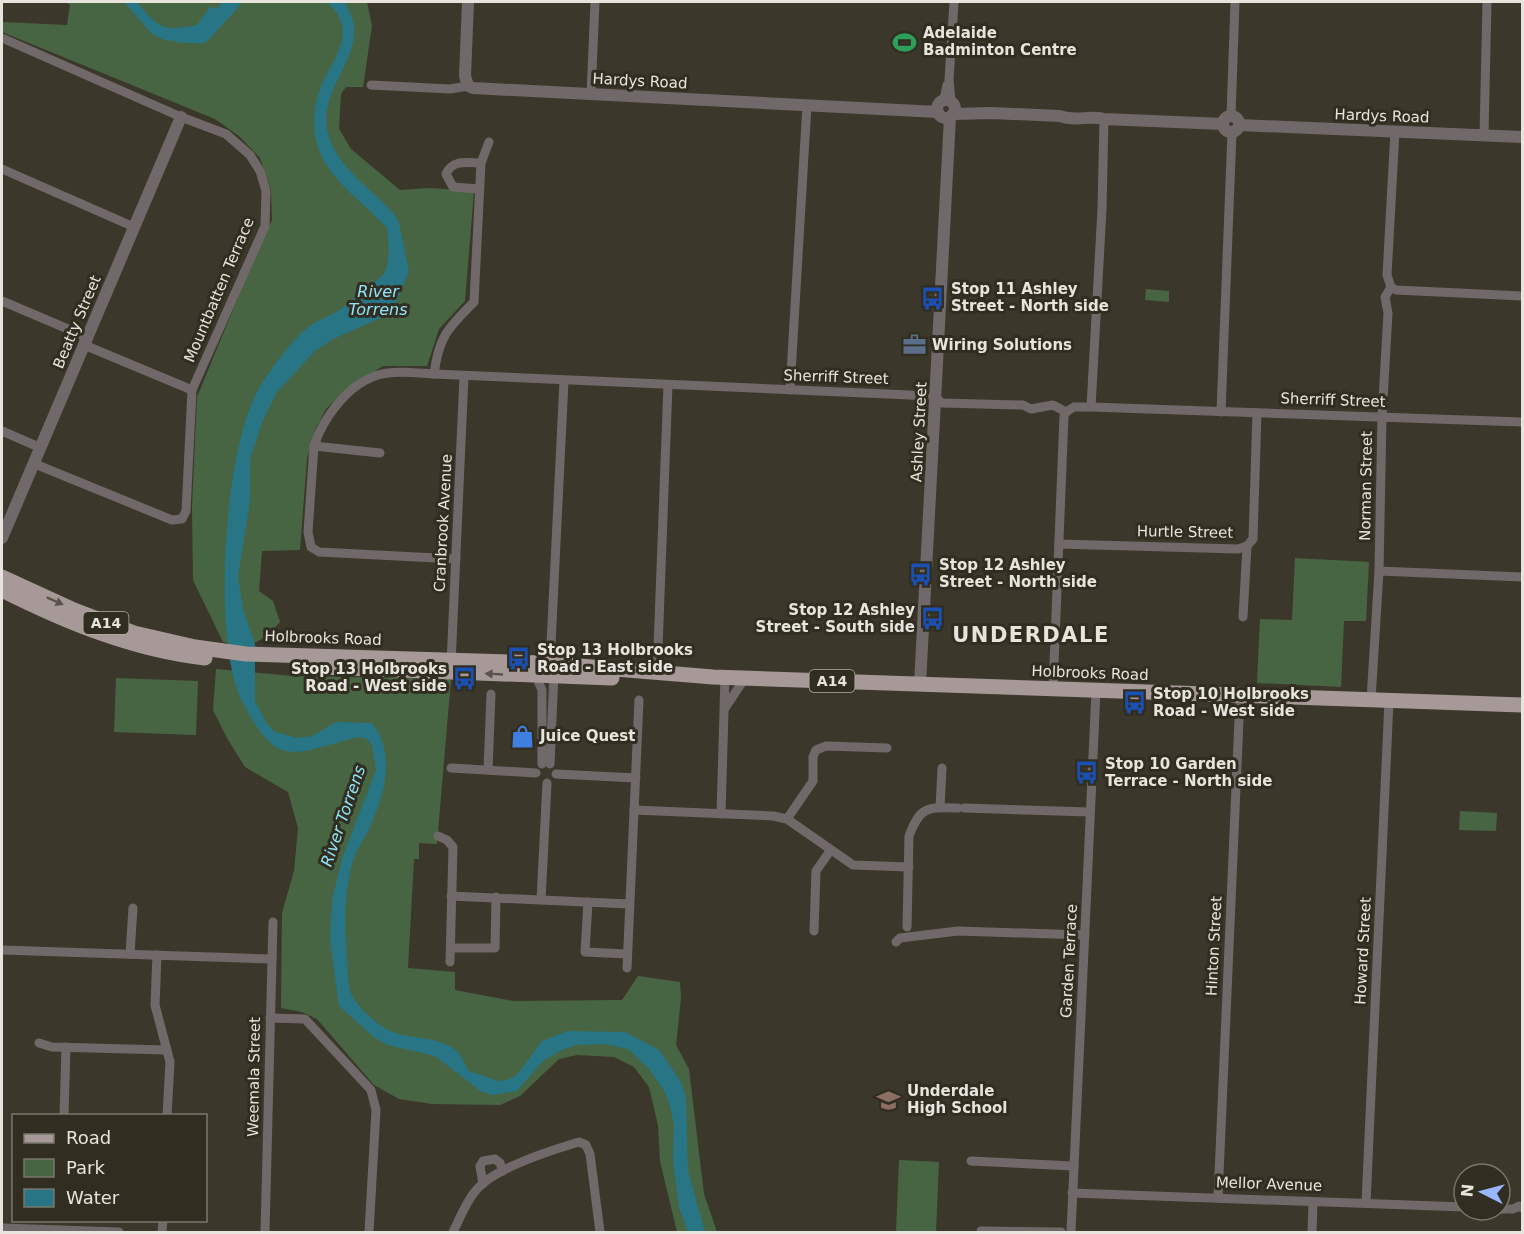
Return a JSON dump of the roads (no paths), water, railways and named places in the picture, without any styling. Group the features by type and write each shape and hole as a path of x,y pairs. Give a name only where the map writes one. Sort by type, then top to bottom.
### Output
{"main road":[{"name":"Holbrooks Road","path":"2,578 115,627 211,654"},
{"name":"Holbrooks Road","path":"2,590 67,621 120,640 174,654 1240,697 1522,705"},
{"name":"Holbrooks Road","path":"451,666 536,676 553,668"}],"street":[{"path":"468,2 465,76 468,86"},
{"path":"591,94 595,2"},
{"name":"Ashley Street","path":"920,684 954,2"},
{"path":"1221,412 1235,2"},
{"path":"1484,135 1487,2"},
{"name":"Mountbatten Terrace","path":"2,39 181,117 226,134 250,155 260,171 266,191 265,226 192,390 186,511 182,519 172,520 35,464"},
{"name":"Hardys Road","path":"371,85 450,89 468,86 478,89 908,109 914,112 947,109 1060,116 1068,119 1092,116 1104,119 1522,137"},
{"path":"790,390 807,105"},
{"name":"Beatty Street","path":"2,538 181,117"},
{"path":"1091,407 1102,209 1104,119"},
{"name":"Norman Street","path":"1371,700 1379,572 1382,417 1388,313 1385,297 1391,287 1387,274 1395,131"},
{"path":"434,374 438,349 449,327 474,302 481,163 489,142"},
{"path":"479,189 453,187 446,174 449,167 457,163 481,163"},
{"path":"2,169 134,227"},
{"path":"1391,287 1396,290 1522,296"},
{"path":"2,301 82,336 89,347 192,390"},
{"name":"Sherriff Street","path":"456,559 319,552 311,547 308,532 314,446 327,418 360,385 377,375 394,372 935,397 942,403 1023,405 1031,409 1053,405 1066,412 1074,407 1091,407 1522,422"},
{"name":"Cranbrook Avenue","path":"451,666 464,376"},
{"path":"451,768 536,773 546,764 553,668 564,381"},
{"path":"657,674 668,385"},
{"path":"1053,689 1064,416 1066,412"},
{"name":"Hurtle Street","path":"1059,544 1238,549 1247,546 1253,539 1257,413"},
{"path":"2,431 41,448"},
{"path":"314,446 380,453"},
{"path":"1244,617 1247,546"},
{"path":"1379,572 1522,576"},
{"path":"536,676 542,690 546,764 556,774 636,778"},
{"path":"719,677 724,711 721,814"},
{"path":"724,711 745,678"},
{"name":"Garden Terrace","path":"1071,1233 1096,691"},
{"path":"488,770 491,694"},
{"name":"Hinton Street","path":"1218,1197 1240,697"},
{"path":"627,968 639,700"},
{"name":"Howard Street","path":"1366,1203 1389,701"},
{"path":"787,819 813,781 813,757 816,750 826,746 887,748"},
{"path":"940,808 942,768"},
{"path":"536,773 541,782 547,783"},
{"path":"541,900 547,783 556,774"},
{"path":"907,927 909,836 921,813 930,807 1090,812"},
{"path":"634,810 787,819 853,865 909,867"},
{"path":"438,836 447,840 453,847 450,962"},
{"path":"814,931 816,871 830,851"},
{"path":"451,896 629,904"},
{"path":"451,948 495,948 496,897"},
{"path":"588,902 585,952 627,954"},
{"path":"130,954 133,908"},
{"name":"Weemala Street","path":"265,1233 273,922"},
{"path":"896,942 900,938 958,931 1085,935"},
{"path":"2,950 272,959"},
{"path":"157,955 155,1005 170,1062 167,1114"},
{"path":"270,1018 305,1019 371,1090 376,1110 369,1233"},
{"path":"39,1043 66,1047 167,1050"},
{"path":"64,1114 66,1047"},
{"path":"453,1233 466,1206 483,1184 503,1171 579,1142 586,1145 591,1154 600,1233"},
{"path":"483,1184 480,1166 483,1161 495,1159 500,1163 503,1171"},
{"path":"971,1161 1074,1166"},
{"name":"Mellor Avenue","path":"1072,1193 1452,1207"},
{"path":"1312,1233 1313,1202"},
{"path":"2,1228 59,1225 119,1233"},
{"path":"981,1231 1060,1233"}],"water":[{"path":"124,2 137,2 157,23 176,28 197,25 210,7 218,8 225,2 240,2 219,16 197,38 189,42 164,40 152,34"},
{"path":"327,2 344,2 353,19 354,36 350,52 329,101 326,119 329,137 334,149 349,169 394,214 399,223 409,271 392,313 333,339 315,351 277,392 263,420 250,459 250,502 238,576 243,609 255,644 255,701 267,724 275,732 298,738 312,736 336,722 372,723 384,746 386,771 381,797 370,826 355,855 348,880 346,933 348,980 352,995 362,1009 385,1028 396,1033 430,1039 455,1049 469,1071 498,1081 517,1075 542,1041 567,1031 625,1032 659,1050 681,1082 686,1097 688,1171 705,1232 688,1232 679,1207 673,1162 674,1125 665,1092 648,1068 628,1049 605,1044 577,1045 561,1050 542,1062 517,1091 493,1095 482,1092 435,1056 388,1045 375,1038 339,1006 330,940 332,900 342,859 376,770 372,745 367,739 359,737 302,751 289,752 277,748 266,739 255,724 242,701 232,672 227,634 226,541 238,450 248,412 261,385 298,337 311,325 341,309 380,278 388,263 387,228 337,180 322,157 315,137 314,116 318,95 337,55 343,34 337,13"}],"waterway":[{"name":"River Torrens","path":"179,35 202,36 233,2"}],"place":[{"name":"Adelaide Badminton Centre","path":"905,42"},
{"name":"Stop 11 Ashley Street - North side","path":"933,298"},
{"name":"Wiring Solutions","path":"914,345"},
{"name":"Stop 12 Ashley Street - North side","path":"921,574"},
{"name":"Stop 12 Ashley Street - South side","path":"933,619"},
{"name":"Stop 13 Holbrooks Road - East side","path":"519,659"},
{"name":"Stop 13 Holbrooks Road - West side","path":"465,678"},
{"name":"Stop 10 Holbrooks Road - West side","path":"1135,703"},
{"name":"Juice Quest","path":"522,736"},
{"name":"Stop 10 Garden Terrace - North side","path":"1087,773"},
{"name":"Underdale High School","path":"889,1100"}],"district":[{"name":"UNDERDALE","path":"1031,635"}]}
